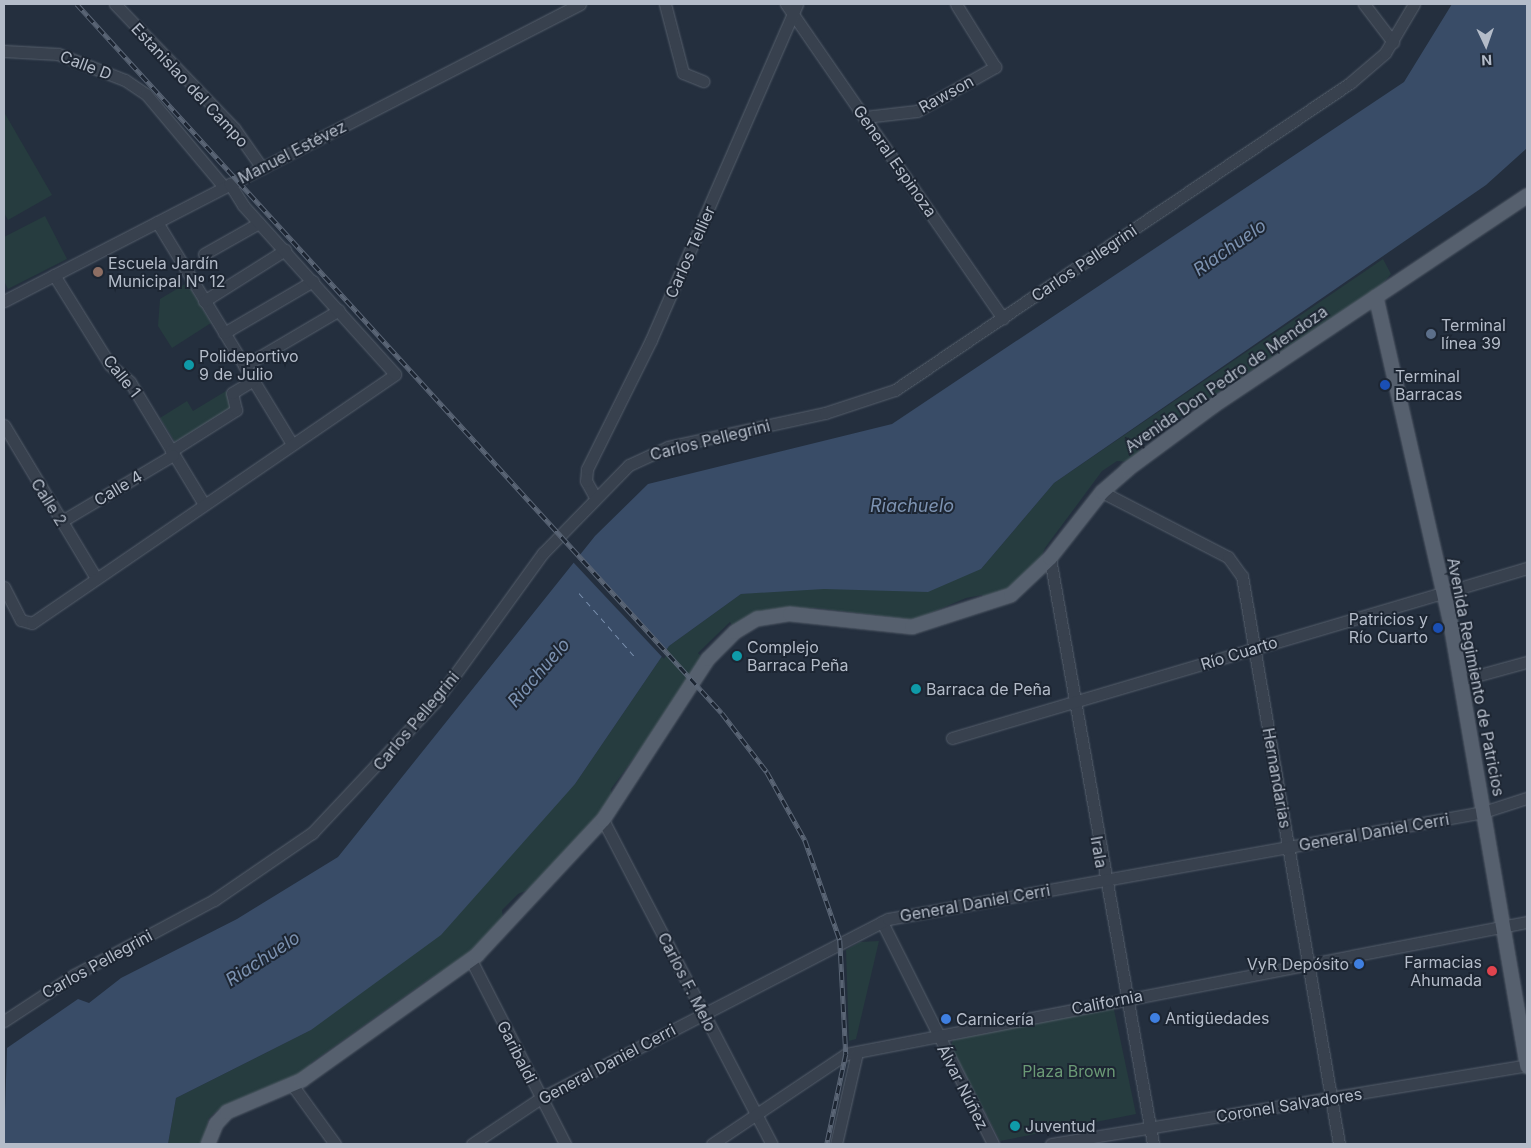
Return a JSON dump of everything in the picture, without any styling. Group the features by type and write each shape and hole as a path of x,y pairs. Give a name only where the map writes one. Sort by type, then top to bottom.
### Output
{"main road":[{"name":"Avenida Don Pedro de Mendoza","path":"208,1144 216,1124 227,1112 293,1086 471,960 603,820 708,659 743,626 790,614 907,627 925,625 1011,595 1050,558 1102,492 1197,417 1527,196"},
{"name":"Avenida Regimiento de Patricios","path":"1376,297 1444,593 1461,680 1502,930 1527,1066"}],"street":[{"name":"Estanislao del Campo","path":"116,4 234,128 262,168"},
{"name":"Manuel Estévez","path":"5,298 54,275 262,168 567,7 580,4"},
{"path":"665,4 683,72 703,81"},
{"name":"General Espinoza","path":"786,4 795,9 865,117 1003,318"},
{"name":"Rawson","path":"865,117 917,111 995,67 956,4"},
{"path":"1364,4 1393,42"},
{"name":"Carlos Pellegrini","path":"4,1021 74,975 214,900 312,833 435,702 510,594 595,497 629,465 656,451 826,413 884,395 1003,318 1350,84 1393,42 1414,4"},
{"name":"Carlos Tellier","path":"595,497 586,481 586,469 651,340 795,9"},
{"name":"Calle D","path":"4,51 58,54 126,80 158,107 395,374 292,444"},
{"path":"4,587 26,625 292,444 157,222"},
{"path":"204,254 259,223"},
{"path":"204,301 284,250"},
{"name":"Calle 1","path":"54,275 110,365 130,382 204,504"},
{"path":"224,333 313,281"},
{"path":"244,366 339,310"},
{"name":"Calle 4","path":"62,521 172,453 236,410 232,393 252,381"},
{"name":"Calle 2","path":"4,425 96,578"},
{"name":"Hernandarias","path":"1102,492 1236,564 1244,582 1340,1144"},
{"name":"Irala","path":"1050,558 1073,704 1125,999 1153,1144"},
{"name":"Río Cuarto","path":"952,738 1073,704 1254,648 1527,568"},
{"path":"1461,680 1527,662"},
{"name":"General Daniel Cerri","path":"472,1144 540,1098 703,1012 882,922 1483,812 1527,798"},
{"name":"Carlos F. Melo","path":"603,820 772,1144"},
{"name":"Álvar Núñez","path":"882,922 936,1035 993,1144"},
{"name":"California","path":"712,1144 830,1062 857,1052 1125,999 1502,930 1527,922"},
{"name":"Garibaldi","path":"471,960 565,1144"},
{"path":"836,1144 857,1052"},
{"name":"Coronel Salvadores","path":"1050,1144 1527,1066"},
{"path":"293,1086 335,1144"}],"green space":[{"path":"4,112 52,195 8,220 4,213"},
{"path":"45,216 67,259 8,289 4,281 4,237"},
{"path":"1383,259 1391,274 1380,287 1140,443 1139,452 1128,462 1117,461 1102,471 1045,548 1036,569 1020,585 983,598 982,595 966,598 914,620 816,608 789,610 733,627 730,622 698,653 701,656 677,700 611,789 612,797 595,821 530,889 518,894 502,910 503,918 451,971 442,971 425,982 311,1063 310,1071 219,1109 209,1118 202,1144 168,1144 176,1098 311,1030 575,784 669,646 741,594 981,569 1054,483"},
{"path":"187,283 211,323 172,348 158,326 160,299"},
{"path":"226,391 235,405 175,442 160,418 187,401 193,411"},
{"path":"879,941 856,1039 849,1041 846,950 860,942"},
{"name":"Plaza Brown","path":"1113,1005 1136,1114 1000,1141 951,1046 953,1040"}],"water":[{"name":"Riachuelo","path":"1452,4 1527,4 1527,148 1486,185 1054,483 981,569 928,592 824,589 741,594 669,646 575,784 441,935 311,1030 176,1098 168,1144 4,1144 7,1048 78,999 89,1003 121,978 237,919 338,857 595,536 648,484 892,424 1404,82"}],"pier":[{"path":"579,555 668,652 664,659 573,562"}],"ferry route":[{"path":"579,593 636,658"}],"railway":[{"path":"77,4 722,713 767,772 805,840 840,940 846,1054 827,1144"}],"place":[{"name":"Escuela Jardín Municipal Nº 12","path":"98,272"},
{"name":"Terminal línea 39","path":"1431,334"},
{"name":"Polideportivo 9 de Julio","path":"189,365"},
{"name":"Terminal Barracas","path":"1385,385"},
{"name":"Patricios y Río Cuarto","path":"1438,628"},
{"name":"Complejo Barraca Peña","path":"737,656"},
{"name":"Barraca de Peña","path":"916,689"},
{"name":"VyR Depósito","path":"1359,964"},
{"name":"Farmacias Ahumada","path":"1492,971"},
{"name":"Antigüedades","path":"1155,1018"},
{"name":"Carnicería","path":"946,1019"},
{"name":"Juventud","path":"1015,1126"}]}
